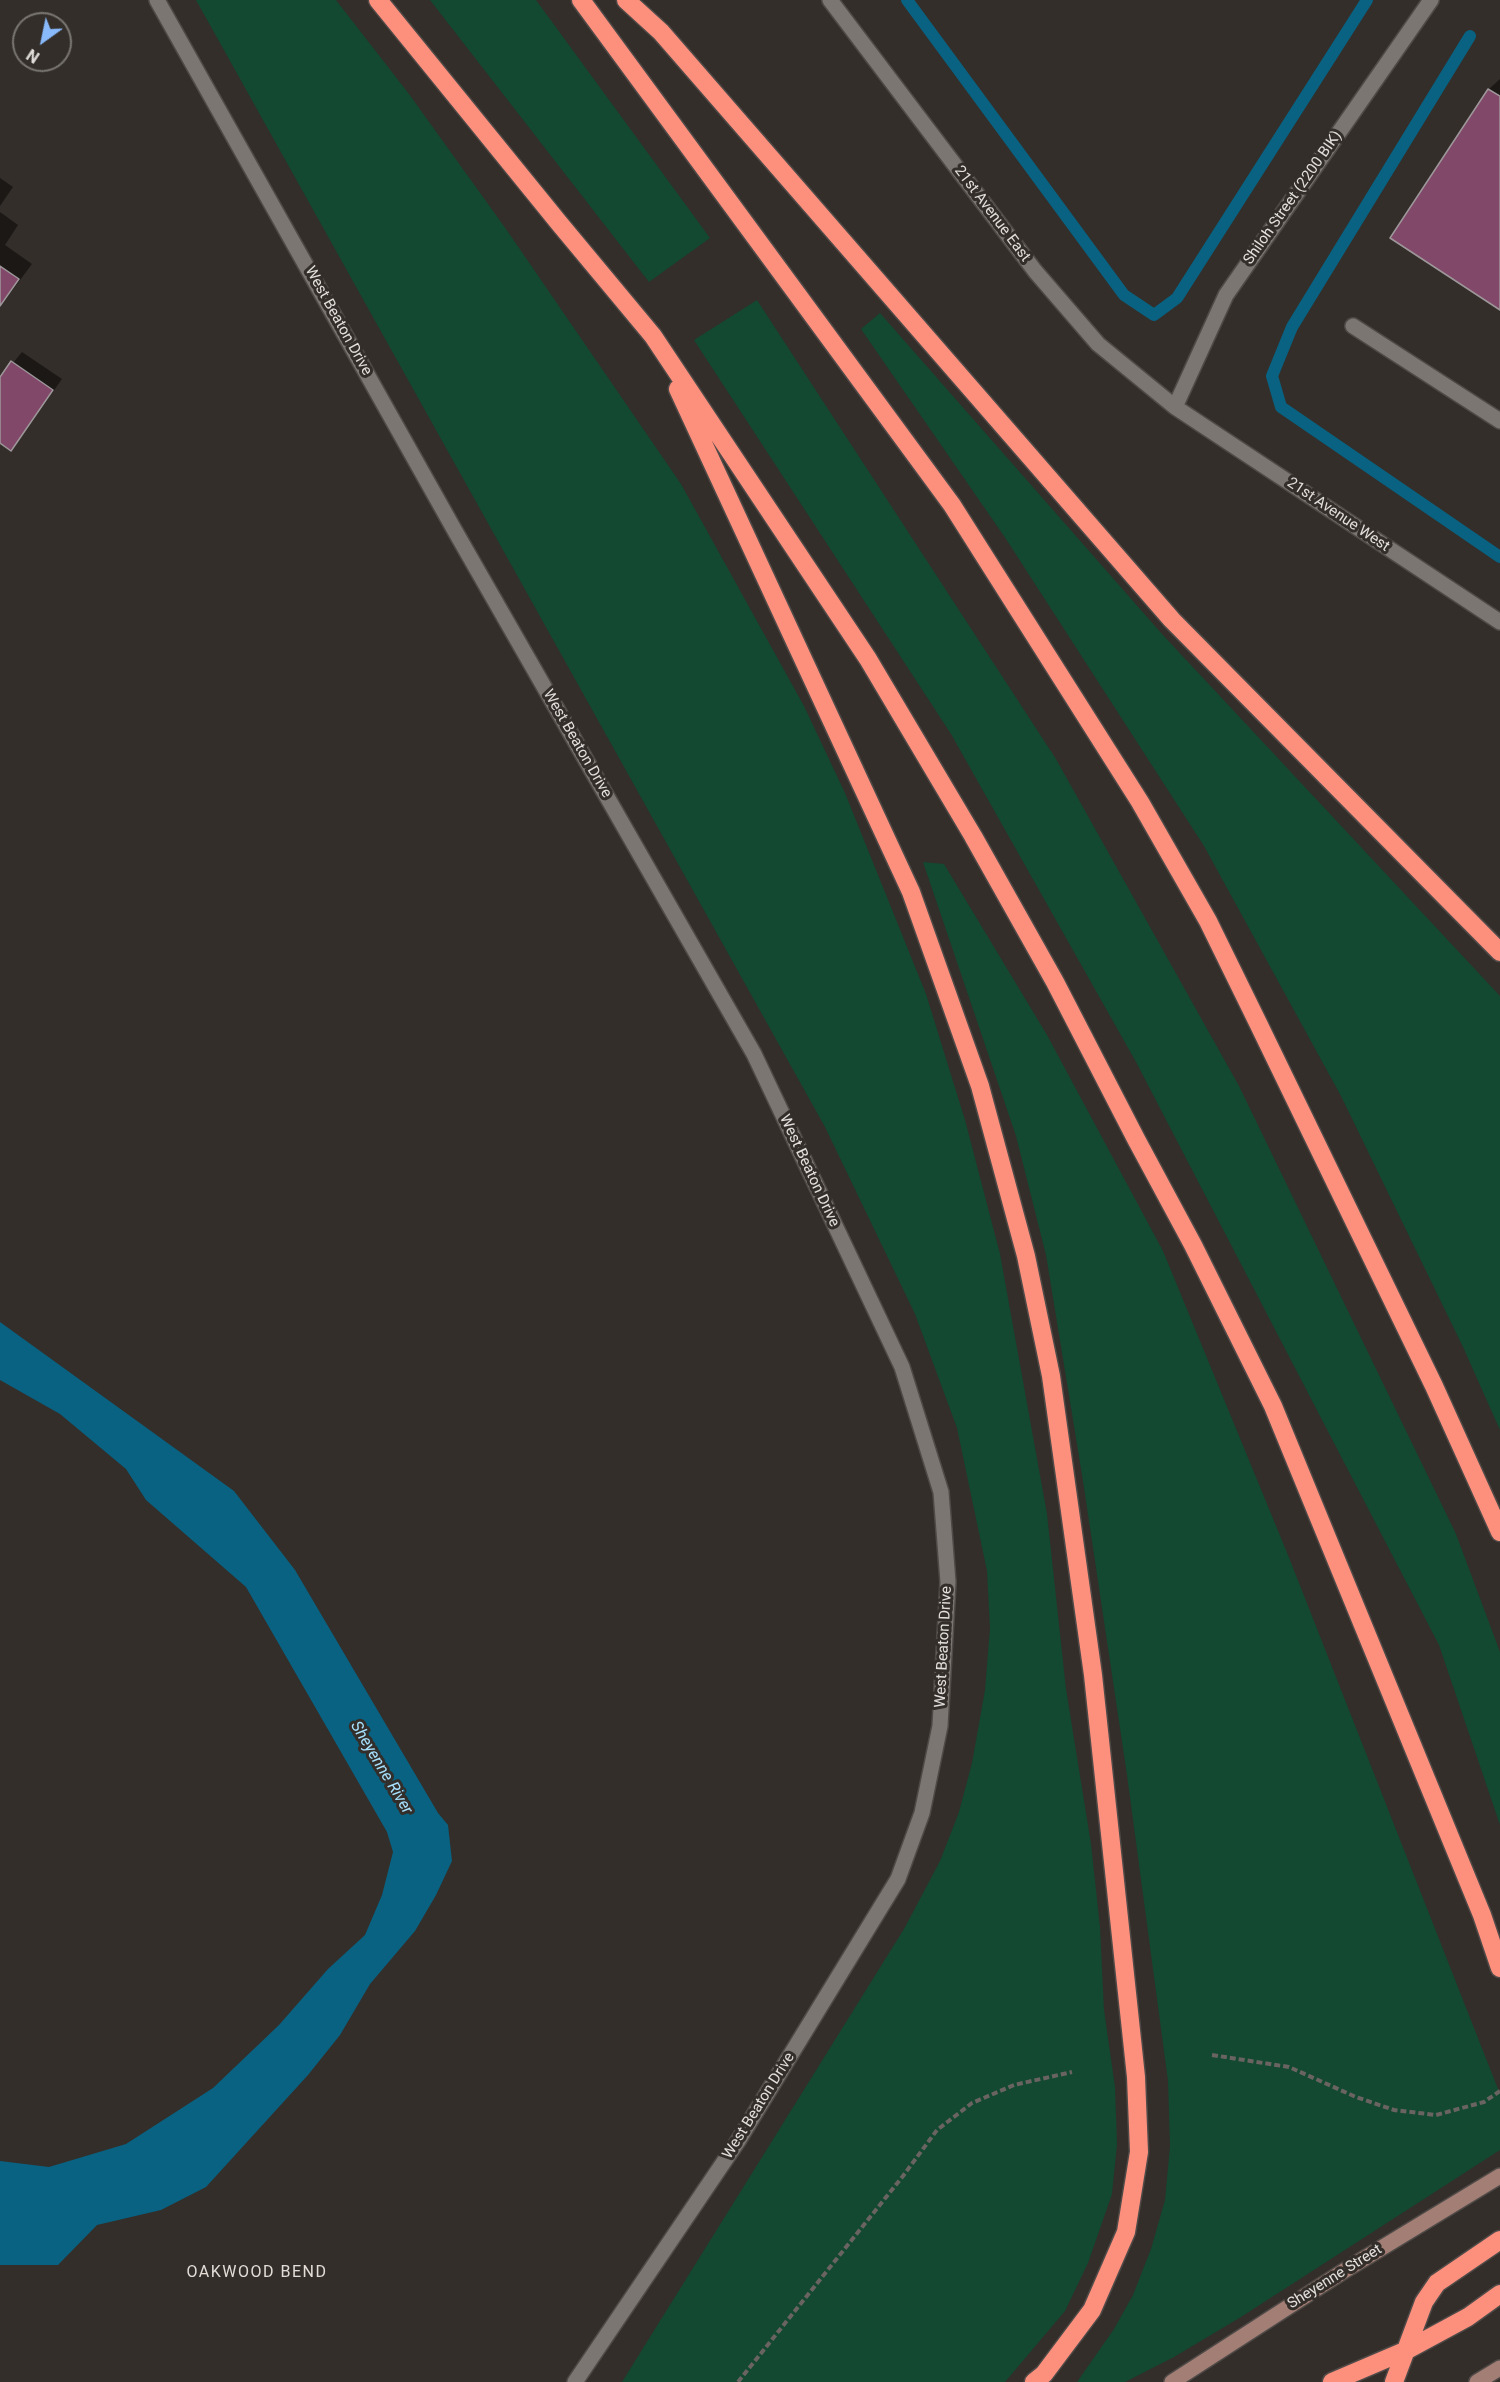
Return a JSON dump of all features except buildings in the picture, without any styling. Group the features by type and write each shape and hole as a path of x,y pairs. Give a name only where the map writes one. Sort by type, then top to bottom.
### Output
{"highway":[{"path":"378,0 653,336 874,669 973,836 1055,982 1193,1245 1273,1406 1482,1915 1500,1968"},
{"path":"581,0 952,505 1140,802 1208,921 1280,1066 1434,1386 1500,1532"},
{"path":"626,0 662,32 1172,620 1500,952"},
{"path":"653,336 911,892 980,1086 1026,1256 1051,1376 1093,1675 1136,2077 1139,2152 1126,2232 1092,2310 1044,2374 1034,2382"},
{"path":"1394,2382 1424,2302 1437,2283 1500,2240"},
{"path":"1332,2382 1407,2350 1468,2317 1500,2294"}],"main road":[{"name":"Sheyenne Street","path":"1172,2382 1347,2269 1500,2176"},
{"path":"1477,2382 1500,2368"}],"street":[{"name":"West Beaton Drive","path":"157,0 461,542 754,1054 902,1367 942,1492 948,1582 940,1726 921,1813 898,1878 738,2141 574,2382"},
{"name":"21st Avenue East","path":"830,0 1035,271 1098,344 1175,407"},
{"name":"Shiloh Street (2200 BIK)","path":"1175,407 1226,296 1431,0"},
{"path":"1353,326 1500,421"},
{"name":"21st Avenue West","path":"1175,407 1500,622"}],"path":[{"path":"1212,2055 1289,2067 1356,2097 1394,2110 1436,2115 1484,2102 1500,2091"},
{"path":"738,2382 903,2176 937,2130 972,2103 1014,2085 1072,2072"}],"green space":[{"path":"196,0 336,0 409,94 506,229 681,484 804,706 845,793 926,994 965,1120 1000,1254 1047,1514 1066,1689 1091,1844 1100,1927 1104,2010 1115,2087 1117,2144 1112,2194 1088,2263 1065,2311 1005,2382 622,2382 904,1929 940,1861 959,1812 972,1763 985,1690 990,1628 987,1571 957,1428 915,1314 825,1127"},
{"path":"430,0 536,0 710,238 649,282"},
{"path":"757,300 1056,759 1239,1086 1456,1534 1500,1652 1500,1825 1439,1645 1136,1062 951,734 694,340"},
{"path":"880,313 1162,634 1500,996 1500,1430 1463,1347 1341,1096 1204,846 1006,539 861,329"},
{"path":"923,862 944,864 1047,1035 1163,1251 1288,1555 1500,2094 1500,2150 1241,2317 1174,2357 1125,2382 1077,2382 1114,2329 1133,2295 1151,2249 1165,2200 1170,2146 1168,2081 1127,1775 1046,1255 1016,1136"}],"water":[{"name":"Sheyenne River","path":"0,1322 234,1491 295,1570 438,1813 448,1825 452,1861 415,1931 370,1984 340,2035 308,2075 206,2187 161,2210 97,2225 58,2265 0,2265 0,2161 49,2167 126,2144 213,2088 279,2025 328,1969 365,1935 382,1895 393,1852 387,1832 246,1587 146,1500 126,1469 60,1414 0,1380"}],"waterway":[{"path":"907,0 1124,295 1154,315 1177,298 1367,0"},
{"path":"1470,36 1292,327 1272,376 1281,407 1500,557"}],"district":[{"name":"OAKWOOD BEND","path":"257,2273"}]}
